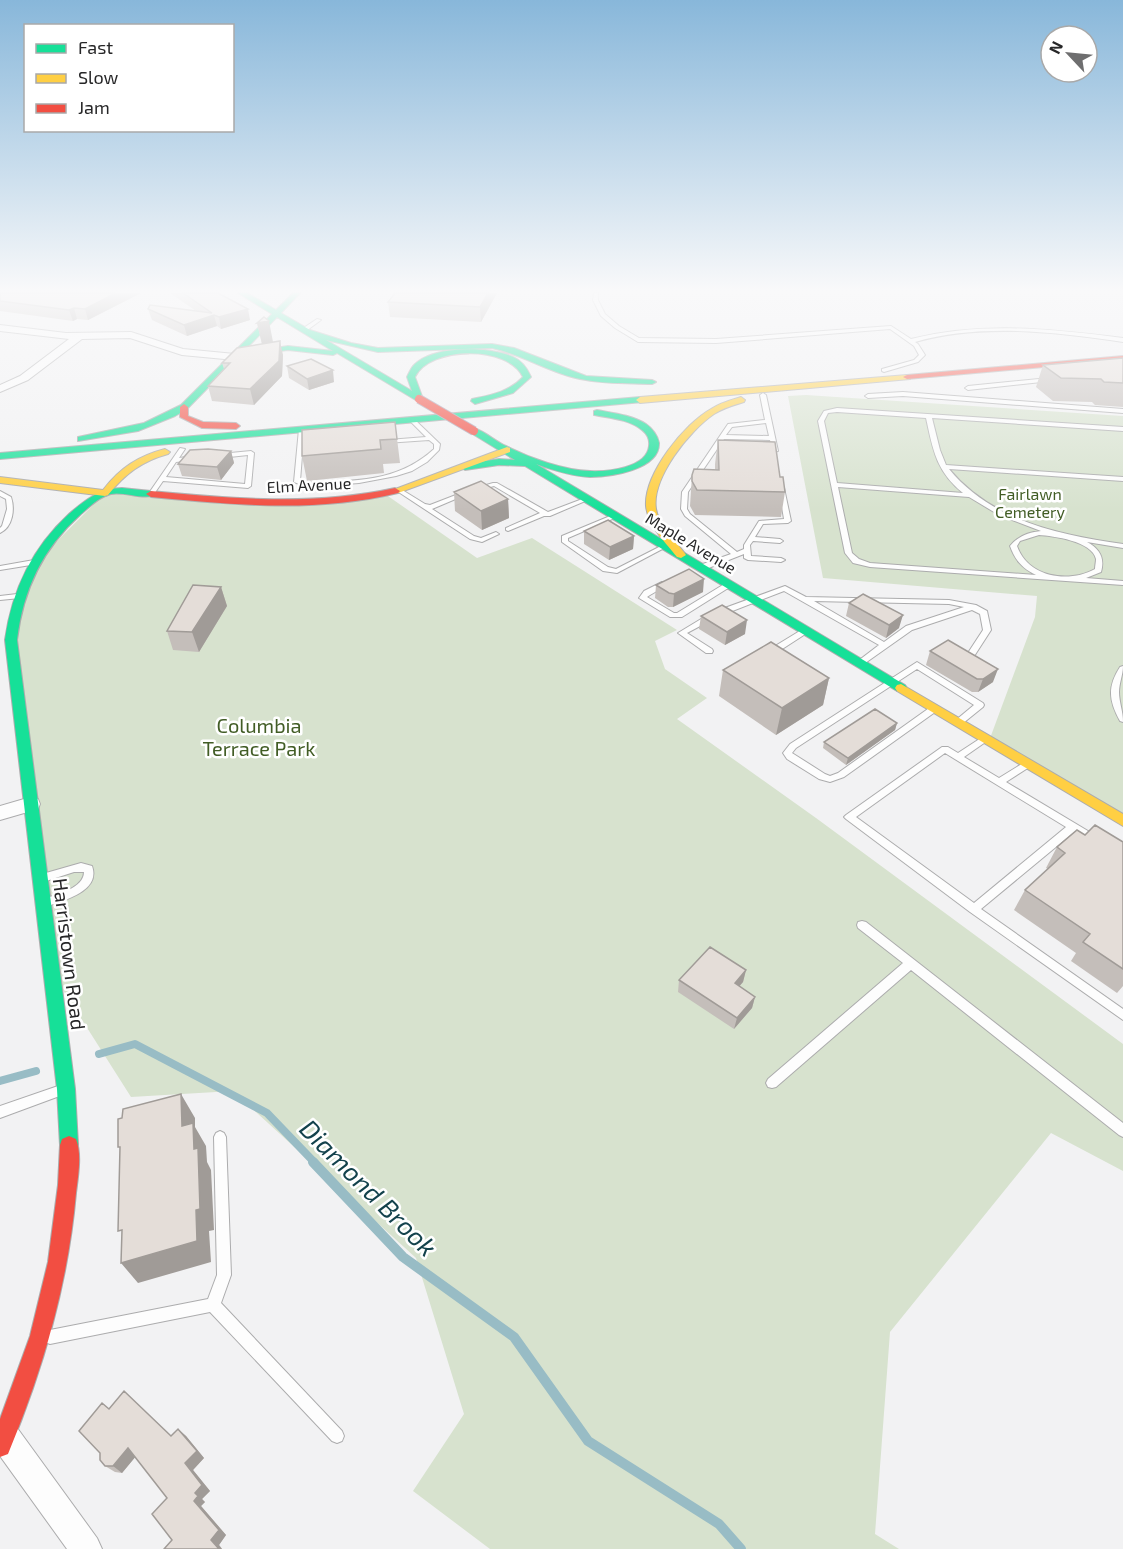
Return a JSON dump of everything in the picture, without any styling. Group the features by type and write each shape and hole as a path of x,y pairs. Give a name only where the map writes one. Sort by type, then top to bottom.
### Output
{"main road":[{"path":"81,440 153,426 184,407 227,365"},
{"name":"Maple Avenue","path":"362,365 681,555 696,570 757,600 1123,821"},
{"path":"419,365 411,376 413,388 419,399"},
{"path":"378,414 493,398 517,389 524,383 527,377 526,370 521,365"},
{"path":"550,365 579,376 624,381 669,382"},
{"path":"0,447 938,365"},
{"path":"0,456 1049,365"},
{"path":"686,382 825,375"},
{"path":"681,555 662,532 650,509 649,499 656,480 698,419 720,406 763,395 925,375"},
{"path":"184,407 184,417 189,421 208,426 236,426"},
{"path":"415,420 559,412 609,414 634,420 644,426 655,438 656,445 653,453 637,465 609,473 593,474 564,470 507,450"},
{"name":"Harristown Road","path":"2,1441 42,1338 60,1265 68,1212 69,1150 66,1089 31,804 11,669 11,621 17,596 34,562 74,516 105,493 123,470 137,460 294,431"},
{"path":"465,467 477,450 477,433"},
{"name":"Elm Avenue","path":"0,480 105,493 126,491 254,504 307,505 359,500 399,490 507,450"},
{"path":"465,467 499,462 528,463"}],"street":[{"path":"0,389 24,378 41,365"},
{"path":"0,813 31,804"},
{"path":"2,1441 86,1549"}],"lane":[{"path":"884,370 898,365"},
{"path":"982,399 968,388 1056,379"},
{"path":"868,396 903,394 1123,411"},
{"path":"763,395 776,459"},
{"path":"1123,429 837,410 823,415 820,421 849,553 855,561 870,565 1123,583"},
{"path":"929,416 943,467 970,495 1015,518 1064,536 1087,546 1095,552 1100,564 1092,575 1068,580 1030,569 1014,554 1013,546 1018,540 1038,533 1064,536 1123,546"},
{"path":"294,431 298,450 297,482 307,485 396,476 431,457 437,449 432,438 415,420"},
{"path":"736,555 687,515 684,509 684,492 711,457 730,425 769,421"},
{"path":"723,436 772,438"},
{"path":"376,443 432,438"},
{"path":"298,450 310,449"},
{"path":"152,493 179,454 251,453 248,486 162,479"},
{"path":"711,457 722,457"},
{"path":"943,467 1123,480"},
{"path":"780,480 788,521 761,522 747,545 748,558 781,560"},
{"path":"426,506 431,507 495,484 548,515 587,499"},
{"path":"415,485 426,506"},
{"path":"835,485 970,495"},
{"path":"399,490 472,538 482,540 496,534"},
{"path":"0,493 9,498 10,509 5,527 0,531"},
{"path":"508,529 545,513"},
{"path":"615,516 564,537 565,542 606,569 616,571 665,546"},
{"path":"751,539 780,542"},
{"path":"696,570 748,550"},
{"path":"0,568 34,562"},
{"path":"673,581 647,592 643,598 673,615 679,615 729,585"},
{"path":"709,651 682,633 714,615 785,588 884,645"},
{"path":"0,598 17,596"},
{"path":"804,599 949,602 973,607 984,613 987,630 968,658"},
{"path":"861,663 909,628 973,607"},
{"path":"762,660 771,655 769,653 806,631"},
{"path":"771,655 780,660"},
{"path":"935,708 842,775 830,779 822,777 787,753 793,746 917,665 980,705 959,722"},
{"path":"1123,669 1115,685 1115,699 1123,719"},
{"path":"958,757 985,738"},
{"path":"1103,845 945,749 849,817 1123,1015"},
{"path":"999,782 1028,764"},
{"path":"974,909 1073,827"},
{"path":"40,879 81,867 89,869 91,874 89,881 78,889 43,904"},
{"path":"862,925 1123,1131"},
{"path":"772,1083 911,963"},
{"path":"0,1112 66,1089"},
{"path":"213,1305 224,1275 220,1137"},
{"path":"42,1338 213,1305"},
{"path":"213,1305 337,1436"}],"green space":[{"name":"Fairlawn Cemetery","path":"806,395 1123,416 1123,821 989,741 1035,617 1037,596 823,578 788,396"},
{"name":"Columbia Terrace Park","path":"105,493 254,504 385,494 477,558 532,538 677,630 655,641 665,669 707,698 677,719 816,818 1123,1044 1123,1171 1051,1133 890,1332 875,1534 899,1549 490,1549 413,1491 464,1414 416,1258 233,1091 131,1097 51,971 11,640 30,568"}],"building":[{"path":"228,365 275,365 250,389 208,386"},
{"path":"324,365 333,370 307,379 287,366"},
{"path":"1043,365 1123,365 1123,383 1104,382 1101,379 1061,378"},
{"path":"395,422 397,439 380,440 381,449 302,456 302,430"},
{"path":"718,440 775,442 780,477 783,477 785,492 697,490 692,481 694,469 719,470"},
{"path":"190,450 231,451 217,467 178,464"},
{"path":"481,481 508,499 481,511 454,492"},
{"path":"608,520 634,536 610,547 584,531"},
{"path":"689,569 704,579 674,594 656,585"},
{"path":"193,585 221,587 192,632 167,631"},
{"path":"863,594 903,615 889,625 849,603"},
{"path":"722,605 747,620 727,632 701,616"},
{"path":"948,640 998,669 983,679 977,679 930,651"},
{"path":"771,642 829,678 782,708 723,670"},
{"path":"875,709 897,723 848,758 824,742"},
{"path":"1095,825 1123,842 1123,969 1083,942 1090,934 1025,890 1065,853 1057,847 1077,830 1085,835"},
{"path":"710,947 746,970 735,983 755,997 737,1018 679,980"},
{"path":"181,1094 182,1126 193,1123 194,1149 198,1148 200,1209 196,1210 197,1241 121,1263 122,1230 118,1231 120,1147 118,1147 118,1119 122,1118 123,1109"},
{"path":"124,1391 171,1436 178,1429 197,1451 185,1463 202,1485 195,1493 198,1496 194,1501 219,1530 211,1540 219,1549 164,1549 172,1540 152,1514 167,1498 128,1448 113,1466 105,1466 100,1460 100,1453 79,1431 102,1403 109,1409"}],"waterway":[{"name":"Diamond Brook","path":"99,1054 135,1044 267,1113 315,1163"},
{"name":"Diamond Brook","path":"0,1081 36,1071"},
{"name":"Diamond Brook","path":"313,1162 403,1257 514,1337 588,1441 719,1524 741,1549"}],"traffic: fast":[{"path":"81,439 147,425 172,414 184,407 225,365"},
{"path":"363,365 419,399"},
{"path":"418,365 411,377 419,399"},
{"path":"475,401 497,397 516,388 527,377 520,365"},
{"path":"549,365 586,378 652,382"},
{"path":"0,456 640,400"},
{"path":"507,450 559,469 590,474 630,468 640,464 653,452 654,443 646,428 630,421 597,413"},
{"path":"474,431 901,688"},
{"path":"465,467 499,462 528,463"},
{"path":"69,1145 66,1089 11,640 13,622 23,587 38,556 61,528 89,502 110,492 134,491 151,494"}],"traffic: slow":[{"path":"640,400 907,377"},
{"path":"681,555 663,533 653,515 651,496 655,483 670,455 691,429 714,410 741,400"},
{"path":"395,491 507,450"},
{"path":"0,480 105,493 118,478 138,462 165,452"},
{"path":"901,688 1123,821"}],"traffic: jam":[{"path":"907,377 1040,365"},
{"path":"419,399 474,431"},
{"path":"184,407 184,417 202,425 236,426"},
{"path":"151,494 243,502 304,504 365,498 395,491"},
{"path":"0,1446 29,1372 50,1299 64,1224 69,1145"}]}
